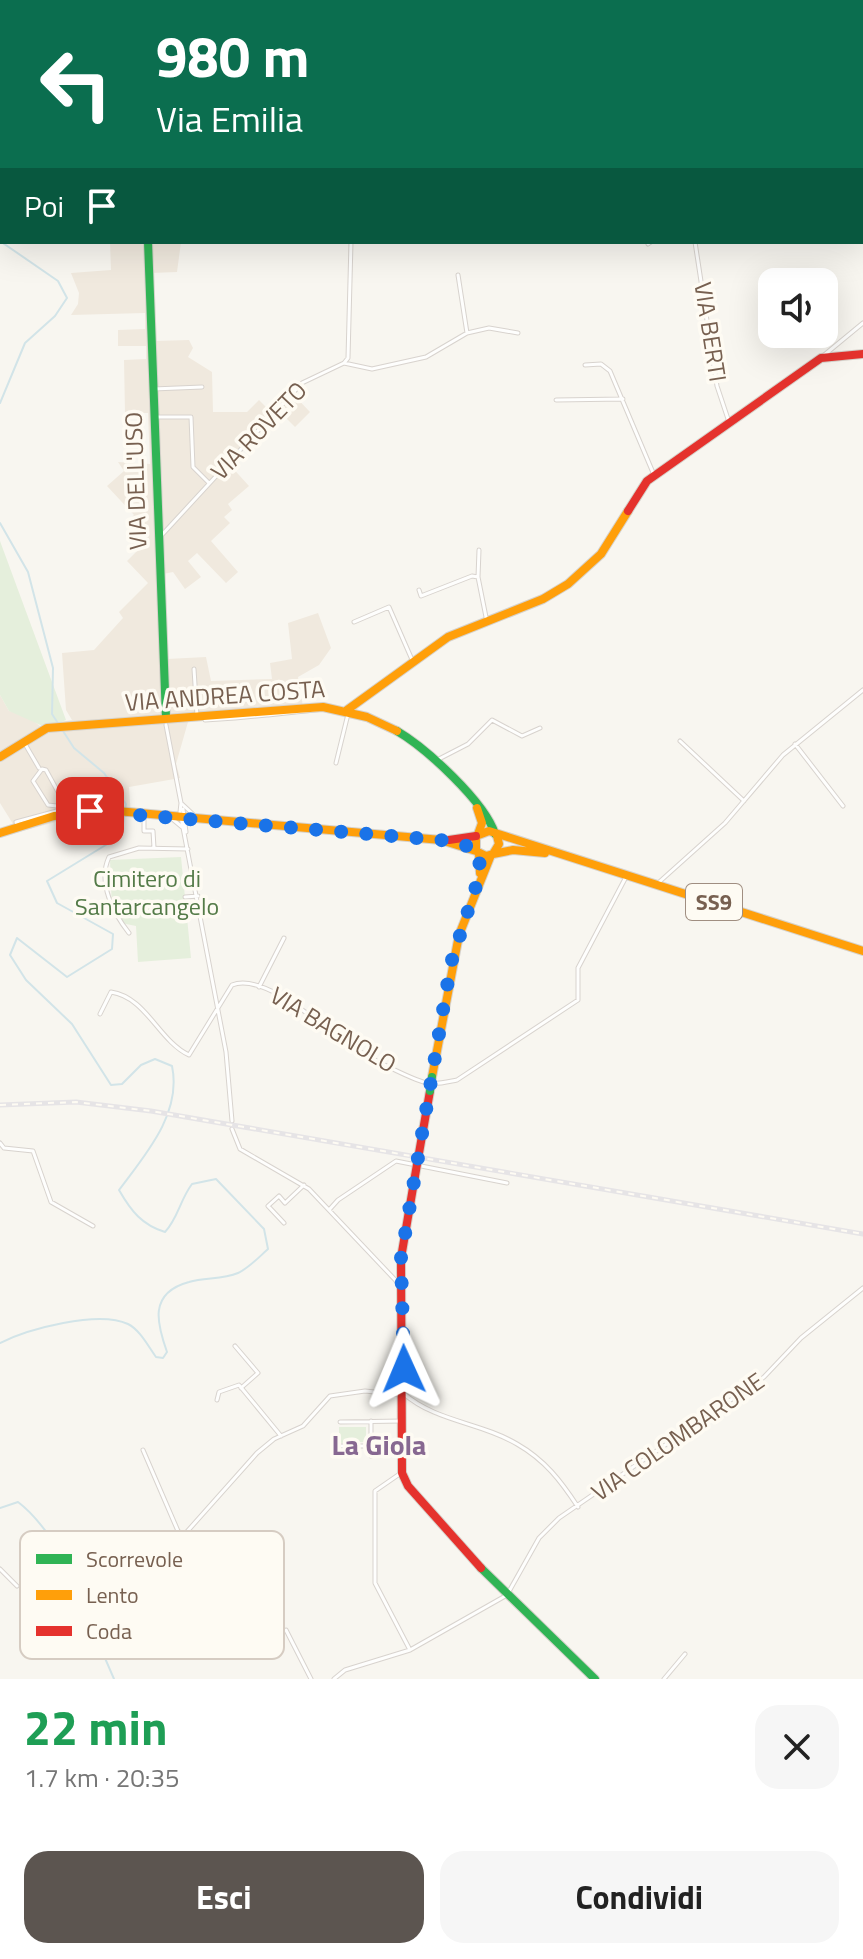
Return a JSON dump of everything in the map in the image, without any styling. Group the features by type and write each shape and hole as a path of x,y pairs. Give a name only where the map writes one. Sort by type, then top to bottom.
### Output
{"street":[{"name":"VIA DELL'USO","path":"148,244 166,722"},
{"path":"351,244 348,358 344,363 372,369 426,357 467,333 489,328 518,333"},
{"name":"VIA BERTI","path":"695,244 717,386 729,422"},
{"path":"458,275 467,333"},
{"path":"336,763 348,710 448,637 543,599 585,570 610,542 640,489 654,475 821,358 863,323"},
{"path":"821,358 836,354 863,354"},
{"path":"585,365 591,361 610,371 654,475"},
{"name":"VIA ROVETO","path":"158,538 302,383 344,363"},
{"path":"153,389 202,387"},
{"path":"556,400 623,399"},
{"path":"154,417 191,417 193,467 209,483"},
{"path":"479,550 478,577 487,622"},
{"path":"419,590 421,596 472,576 478,577"},
{"path":"354,622 389,607 413,662"},
{"path":"194,669 200,715"},
{"path":"657,884 744,801 795,744 863,690"},
{"name":"VIA ANDREA COSTA","path":"0,757 44,728 79,723 166,722 200,715 326,708 348,710 386,724 437,760 489,818 496,836"},
{"path":"437,760 468,744 492,720 522,736 540,728"},
{"path":"166,722 186,831 186,849 218,1005 232,1121"},
{"path":"22,741 40,770"},
{"path":"680,741 744,801"},
{"path":"795,744 843,806"},
{"path":"40,770 46,770 62,796 57,806 48,805 33,781 40,770"},
{"path":"475,804 482,823 477,835 480,874"},
{"path":"18,826 16,822 56,810 116,806"},
{"path":"0,833 54,816 107,811 166,816 182,810 201,819 441,840 489,831 496,836 499,844 480,874 451,963 415,1176 400,1285 404,1346 402,1473 408,1486 463,1551 595,1679"},
{"path":"141,813 144,831 153,831 154,848"},
{"path":"166,816 186,831"},
{"path":"186,831 201,819"},
{"name":"SS9","path":"496,836 863,951"},
{"path":"441,840 492,854"},
{"path":"129,933 111,909 106,864 109,857 139,848 186,849"},
{"name":"SS9","path":"492,854 513,850 564,855"},
{"name":"VIA BAGNOLO","path":"218,1005 234,984 259,987 318,1019 353,1048 420,1081 436,1084 457,1080 576,1003 581,993 578,968 627,875"},
{"path":"185,897 198,896"},
{"name":"VIA BAGNOLO","path":"259,987 284,938"},
{"path":"100,1014 112,991 136,1004 188,1055 218,1005"},
{"path":"232,1129 240,1149 246,1155 304,1185 400,1285"},
{"path":"0,1143 4,1148 33,1151 51,1202 93,1226"},
{"path":"329,1210 338,1200 396,1161 507,1183"},
{"path":"284,1223 268,1206 279,1196 285,1203 304,1185"},
{"name":"VIA COLOMBARONE","path":"507,1595 539,1538 559,1518 764,1377 801,1338 863,1288"},
{"path":"235,1346 257,1369 258,1376 241,1388"},
{"path":"217,1400 219,1392 229,1386 241,1388 281,1436"},
{"path":"189,1531 257,1453 281,1436 303,1426 325,1399 335,1394 365,1391 403,1394 439,1416 518,1444 550,1468 578,1507"},
{"path":"371,1421 371,1456"},
{"path":"340,1422 402,1421"},
{"path":"339,1446 371,1446"},
{"path":"143,1450 178,1531"},
{"path":"402,1473 379,1486 374,1496 375,1583 410,1650"},
{"path":"0,1569 17,1586"},
{"path":"334,1679 345,1670 410,1650 507,1595"},
{"path":"286,1630 311,1679"},
{"path":"664,1679 685,1654"}],"shaded area":[{"path":"110,244 181,244 177,272 152,273 155,341 189,340 193,348 188,357 212,372 213,412 247,412 259,400 271,412 291,392 310,412 295,427 279,411 229,464 249,486 228,504 232,510 224,517 230,523 211,541 238,572 226,583 197,553 188,561 201,577 185,589 173,572 163,574 167,659 206,657 211,681 272,679 270,663 292,659 288,623 318,613 331,648 319,665 298,677 303,707 190,715 176,764 180,778 129,787 131,817 100,815 67,819 4,836 0,829 13,824 0,803 0,695 9,711 23,713 40,726 72,720 66,710 62,653 94,650 123,618 119,612 148,583 127,561 138,550 132,543 135,531 127,522 134,515 107,486 124,471 118,462 150,464 148,413 125,413 124,360 146,359 146,346 118,346 118,330 145,329 145,313 71,315 78,304 79,293 71,273 111,270"}],"green space":[{"path":"0,541 66,720 47,728 9,711 0,695"},
{"name":"Cimitero di Santarcangelo","path":"181,857 191,958 138,962 136,926 121,923 112,910 110,860"},
{"path":"339,1427 366,1427 366,1442 339,1443"}],"waterway":[{"path":"0,403 25,343 55,316 67,298 58,281 4,244"},
{"path":"0,523 28,572 53,668 52,714 74,748 104,773 126,804 125,809"},
{"path":"0,1343 63,1323 115,1320 132,1327 156,1357 163,1358 167,1352 160,1331 159,1311 167,1294 189,1282 238,1273 268,1249 264,1229 216,1179 192,1184 165,1232 133,1211 119,1190 150,1147 167,1116 174,1083 172,1066 155,1059 141,1065 122,1084 111,1085 72,1024 26,980 10,955 17,938 67,977 112,949 113,934 57,903 47,881 122,835 124,815"},
{"path":"0,1508 18,1502 46,1531"},
{"path":"105,1659 114,1679"}],"railway":[{"path":"0,1105 76,1102 151,1111 863,1234"}],"traffic: fast":[{"path":"148,244 166,718"},
{"path":"397,731 453,777 480,807 495,834"},
{"path":"430,1091 432,1077"},
{"path":"481,1568 595,1679"}],"traffic: slow":[{"path":"347,710 448,637 543,599 568,584 601,554 628,511"},
{"path":"0,757 47,728 323,707 367,717 397,731"},
{"path":"477,808 482,823 478,834"},
{"path":"0,833 54,816 117,811 441,840 476,851"},
{"path":"497,836 499,844 493,854 486,856 476,851 476,836 489,831 863,951"},
{"path":"493,854 513,850 545,853"},
{"path":"479,853 480,873"},
{"path":"432,1077 459,935 491,855"}],"traffic: jam":[{"path":"628,511 647,481 821,358 863,354"},
{"path":"449,840 476,836"},
{"path":"422,1136 430,1091"},
{"path":"415,1176 422,1136"},
{"path":"415,1176 401,1258 402,1473 408,1486 481,1568"}],"district":[{"name":"La Giola","path":"379,1445"}],"route":[{"path":"90,811 441,840 467,846 479,853 480,874 451,963 401,1258 404,1369"}]}
